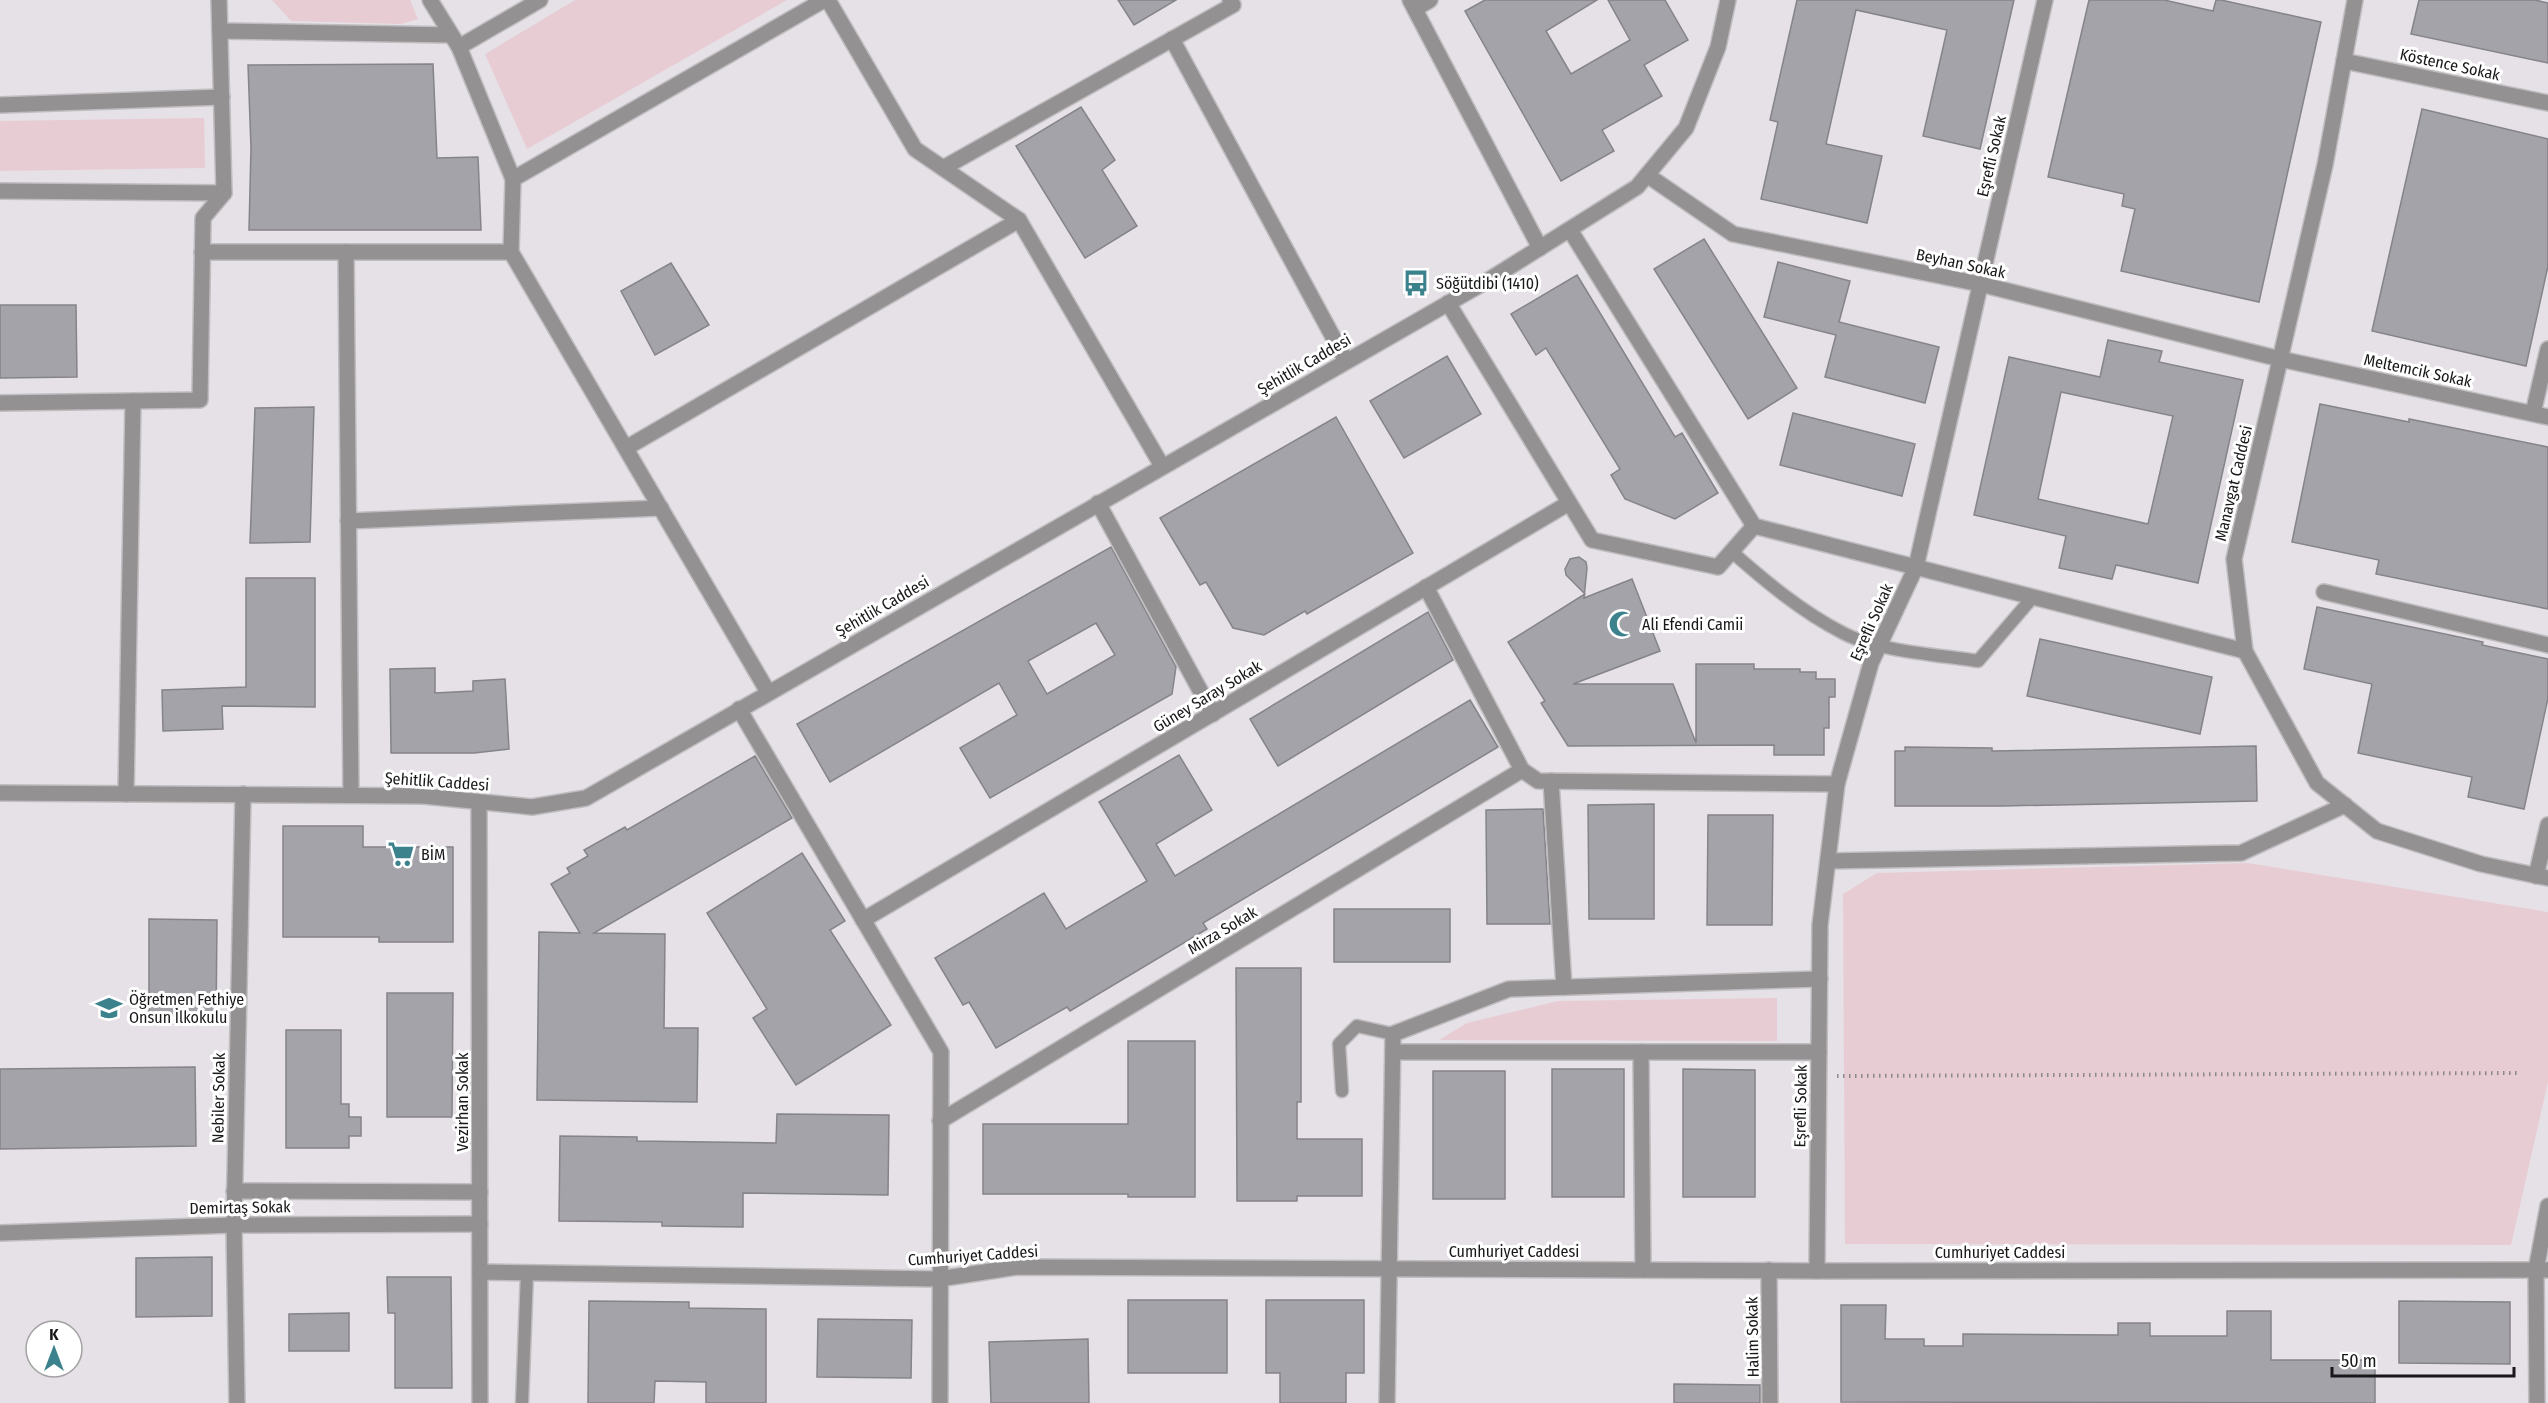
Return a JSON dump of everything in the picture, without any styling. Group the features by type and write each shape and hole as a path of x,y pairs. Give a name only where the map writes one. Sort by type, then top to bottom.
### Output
{"street":[{"path":"0,404 200,400 203,218 224,194 219,0"},
{"path":"430,0 455,41 513,179 512,252 768,692"},
{"path":"220,31 455,41 540,0"},
{"path":"513,179 826,0 915,149 1019,220 1162,466"},
{"path":"943,168 1233,4 1230,0"},
{"path":"1430,0 1412,4 1540,248"},
{"name":"Şehitlik Caddesi","path":"0,793 423,796 532,807 586,798 1448,303 1637,188 1686,128 1718,47 1728,0"},
{"name":"Eşrefli Sokak","path":"1817,1271 1820,926 1837,784 1871,663 1916,567 2045,0"},
{"name":"Manavgat Caddesi","path":"2355,0 2325,165 2234,559 2245,651 2317,783 2377,831 2481,864 2542,877"},
{"path":"1172,39 1346,361"},
{"name":"Köstence Sokak","path":"2344,61 2548,103"},
{"path":"0,105 222,97"},
{"name":"Beyhan Sokak","path":"1647,175 1733,234 1980,284 2280,359"},
{"path":"0,191 224,194"},
{"path":"626,448 1019,220"},
{"path":"1570,230 1754,526 2245,651"},
{"path":"202,252 512,252"},
{"path":"346,252 351,795"},
{"path":"1448,303 1592,540 1718,567 1754,526"},
{"path":"2540,415 2548,349"},
{"name":"Meltemcik Sokak","path":"2280,359 2540,415"},
{"path":"126,794 133,401"},
{"path":"1098,503 1213,714"},
{"name":"Güney Saray Sokak","path":"863,920 1569,503"},
{"path":"348,521 661,508"},
{"path":"1426,587 1522,770 1538,781 1837,784"},
{"path":"2324,592 2548,645"},
{"path":"739,709 941,1052 940,1403"},
{"name":"Mirza Sokak","path":"940,1121 1522,770"},
{"path":"1551,781 1557,912 1564,987"},
{"name":"Nebiler Sokak","path":"237,1403 234,1191 243,794"},
{"name":"Vezirhan Sokak","path":"479,802 480,1403"},
{"path":"1828,861 2241,853 2345,805"},
{"path":"2542,877 2548,825"},
{"path":"1387,1403 1393,1034 1509,989 1820,979"},
{"path":"1393,1053 1819,1053"},
{"path":"1641,1053 1643,1270"},
{"path":"234,1191 480,1192"},
{"path":"2537,1403 2542,1270 2548,1206"},
{"name":"Demirtaş Sokak","path":"0,1233 234,1225 480,1224"},
{"name":"Cumhuriyet Caddesi","path":"480,1272 939,1279 1017,1267 1817,1271 2542,1270"},
{"name":"Halim Sokak","path":"1769,1270 1770,1403"}],"lane":[{"path":"1731,551 1772,587 1844,634 1879,645 1978,661 2033,597"},
{"path":"1342,1091 1339,1044 1357,1026 1393,1034"},
{"path":"522,1403 527,1273"}],"path":[{"path":"1818,1077 2520,1073"}],"shaded area":[{"path":"272,0 410,0 418,19 401,24 291,21"},
{"path":"575,0 787,0 527,149 485,54"},
{"path":"204,118 205,168 0,171 0,121"},
{"path":"2248,863 2548,912 2548,1082 2511,1245 1845,1244 1843,894 1877,873"},
{"path":"1777,998 1777,1041 1439,1040 1467,1023 1558,1001"}],"building":[{"path":"1118,0 1176,0 1134,25"},
{"path":"1485,0 1597,0 1546,31 1571,74 1630,40 1608,0 1665,0 1688,40 1644,65 1662,96 1602,130 1614,151 1561,181 1465,11"},
{"path":"1797,0 2014,0 1980,149 1923,136 1947,30 1856,10 1826,144 1882,156 1867,223 1761,199 1778,122 1770,120"},
{"path":"2089,0 2164,0 2213,11 2216,0 2221,0 2321,22 2259,302 2121,271 2135,209 2122,206 2124,194 2048,177"},
{"path":"2419,0 2535,0 2548,3 2548,63 2411,34"},
{"path":"433,64 437,158 478,157 481,230 249,230 251,148 248,65"},
{"path":"1081,107 1115,160 1102,170 1137,226 1085,258 1016,146"},
{"path":"2422,109 2548,139 2548,266 2526,366 2372,331"},
{"path":"1704,239 1797,388 1748,419 1654,269"},
{"path":"1778,262 1850,281 1839,322 1939,347 1925,403 1825,377 1836,335 1764,317"},
{"path":"671,263 709,325 655,355 621,291"},
{"path":"1577,275 1675,437 1682,433 1718,493 1675,519 1625,499 1611,475 1620,469 1546,348 1536,355 1511,314"},
{"path":"0,305 76,305 77,377 0,378"},
{"path":"2108,340 2162,351 2159,362 2243,380 2198,583 2116,565 2112,579 2059,568 2066,536 1974,515 2009,357 2100,377","holes":["2061,392 2173,416 2148,524 2038,499"]},
{"path":"1447,356 1481,414 1404,458 1370,401"},
{"path":"2320,404 2548,447 2548,609 2376,574 2379,560 2292,542"},
{"path":"314,407 310,542 250,543 255,408"},
{"path":"1793,413 1915,444 1902,496 1780,465"},
{"path":"1336,417 1413,553 1307,614 1305,611 1264,635 1233,628 1206,582 1200,585 1160,518"},
{"path":"1111,547 1176,667 1172,694 990,798 960,748 1017,715 999,683 830,782 797,724","holes":["1096,623 1115,655 1047,694 1028,661"]},
{"path":"1579,557 1586,562 1587,568 1584,593 1566,575 1565,569 1570,559"},
{"path":"246,578 315,578 315,707 222,706 223,729 163,731 162,690 246,687"},
{"path":"1632,579 1660,651 1573,684 1673,684 1696,743 1696,664 1754,664 1754,669 1800,669 1800,672 1816,672 1816,679 1835,679 1835,697 1829,697 1829,728 1824,728 1824,755 1774,755 1774,745 1568,746 1541,703 1545,701 1508,642 1584,594 1584,598"},
{"path":"2317,607 2483,642 2482,645 2548,659 2548,698 2524,809 2468,797 2472,777 2358,753 2372,684 2304,669"},
{"path":"1428,612 1453,660 1278,766 1250,719"},
{"path":"2040,639 2212,677 2200,734 2027,696"},
{"path":"435,668 435,693 473,691 473,681 505,679 509,749 474,753 391,753 390,669"},
{"path":"1470,700 1498,747 1203,923 1207,929 1070,1011 1067,1007 996,1048 969,1002 963,1005 935,958 1044,893 1066,929 1147,881 1099,802 1179,755 1212,810 1156,844 1175,876"},
{"path":"2256,746 2257,801 1895,806 1895,751 1905,751 1905,747 1992,748 1992,751"},
{"path":"755,756 792,818 594,933 665,934 664,1028 698,1028 697,1102 537,1100 539,932 580,933 551,884 570,873 567,868 588,856 584,850 625,827 627,830"},
{"path":"1654,804 1654,919 1589,919 1588,805"},
{"path":"1543,809 1550,924 1487,924 1486,810"},
{"path":"1708,815 1773,815 1772,925 1707,925"},
{"path":"283,826 363,826 363,847 453,847 453,942 379,942 379,937 283,937"},
{"path":"802,853 845,921 830,930 891,1025 796,1085 753,1018 767,1009 707,913"},
{"path":"1334,909 1450,909 1450,962 1334,962"},
{"path":"149,919 217,920 216,1024 149,1024"},
{"path":"1236,968 1301,968 1301,1102 1297,1102 1297,1139 1362,1139 1362,1196 1297,1196 1297,1201 1237,1201"},
{"path":"387,993 453,993 452,1117 387,1117"},
{"path":"286,1030 341,1030 341,1104 349,1104 349,1117 361,1117 361,1136 349,1136 349,1148 286,1148"},
{"path":"1128,1041 1195,1041 1195,1197 1128,1197 1128,1194 983,1194 983,1124 1128,1124"},
{"path":"195,1067 196,1146 0,1149 0,1069"},
{"path":"1552,1069 1624,1069 1624,1197 1552,1197"},
{"path":"1683,1069 1755,1070 1755,1197 1683,1197"},
{"path":"1433,1071 1505,1071 1505,1199 1433,1199"},
{"path":"777,1114 889,1115 888,1195 743,1193 743,1227 662,1226 662,1222 559,1221 560,1136 637,1137 637,1141 776,1143"},
{"path":"212,1257 212,1316 136,1317 136,1258"},
{"path":"387,1277 451,1277 452,1388 395,1388 395,1313 388,1313"},
{"path":"1128,1300 1227,1300 1227,1373 1128,1373"},
{"path":"1266,1300 1364,1300 1364,1373 1346,1373 1346,1403 1280,1403 1280,1373 1266,1373"},
{"path":"589,1301 689,1302 689,1308 766,1309 766,1403 706,1403 706,1382 655,1381 654,1403 588,1403"},
{"path":"2399,1301 2510,1302 2510,1364 2399,1363"},
{"path":"1841,1305 1886,1305 1885,1339 1924,1339 1924,1346 1963,1346 1963,1334 2118,1335 2118,1323 2150,1323 2150,1336 2227,1336 2227,1311 2271,1311 2271,1360 2375,1360 2375,1403 1841,1402"},
{"path":"349,1313 349,1351 289,1351 289,1314"},
{"path":"818,1319 912,1320 911,1378 817,1377"},
{"path":"1088,1339 1089,1403 991,1403 989,1342"},
{"path":"1674,1384 1760,1385 1760,1403 1674,1403"}],"place":[{"name":"Söğütdibi (1410)","path":"1416,283"},
{"name":"Ali Efendi Camii","path":"1622,624"},
{"name":"BİM","path":"401,854"},
{"name":"Öğretmen Fethiye Onsun İlkokulu","path":"109,1008"}]}
